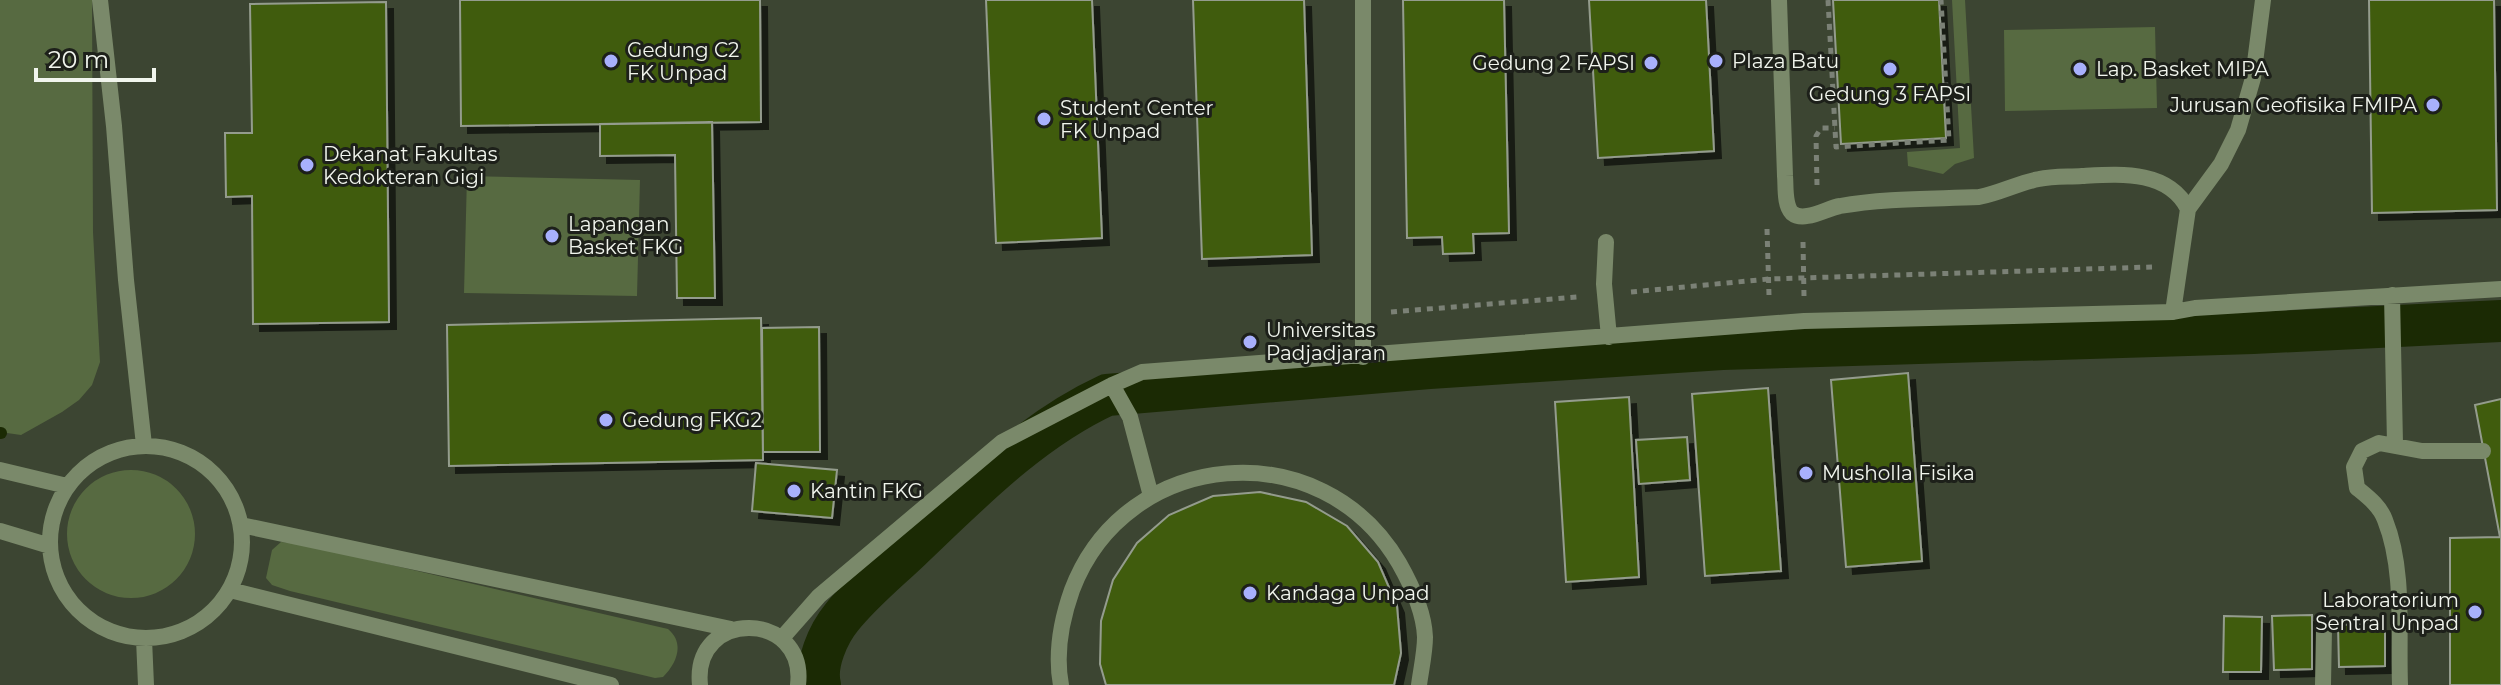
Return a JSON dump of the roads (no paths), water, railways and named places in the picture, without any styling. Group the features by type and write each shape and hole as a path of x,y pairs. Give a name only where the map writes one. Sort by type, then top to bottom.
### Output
{"lane":[{"path":"100,0 144,445"},
{"path":"1363,0 1363,357"},
{"path":"1779,0 1787,205 1798,216 1838,206 1979,197 1998,194 2038,179 2115,175 2141,177 2165,184 2182,198 2188,209"},
{"path":"2173,312 2188,209 2221,164 2238,130 2253,78 2263,0"},
{"path":"1606,242 1605,295 1609,337"},
{"path":"782,638 819,596 1002,442 1142,372 1804,321 2173,312 2195,308 2501,289"},
{"path":"2392,295 2395,444"},
{"path":"1112,385 1130,417 1151,496"},
{"path":"2400,685 2397,564 2385,518 2374,502 2357,488 2354,467 2362,451 2379,443 2422,451 2483,451"},
{"path":"144,445 172,449 197,459 218,477 233,499 241,525 241,558 230,590 208,617 178,633 144,639 116,635 89,621 68,601 55,574 50,546 54,515 67,486 101,456 122,448 144,445"},
{"path":"0,470 67,486"},
{"path":"1061,685 1058,669 1062,617 1080,569 1110,527 1151,496 1200,477 1251,471 1302,481 1348,505 1386,541 1412,586 1425,636 1419,685"},
{"path":"241,525 731,629 758,627 782,638 796,658 798,685"},
{"path":"0,531 50,546"},
{"path":"230,590 611,685"},
{"path":"700,685 703,655 715,640 731,629"},
{"path":"2323,685 2324,629"},
{"path":"144,639 146,685"}],"waterway":[{"path":"820,685 819,668 828,640 858,599 1027,444 1079,409 1107,395 1429,368 1722,349 2253,333 2501,321"}],"place":[{"name":"Gedung C2 FK Unpad","path":"611,61"},
{"name":"Plaza Batu","path":"1716,61"},
{"name":"Gedung 2 FAPSI","path":"1651,63"},
{"name":"Gedung 3 FAPSI","path":"1890,69"},
{"name":"Lap. Basket MIPA","path":"2080,69"},
{"name":"Jurusan Geofisika FMIPA","path":"2433,105"},
{"name":"Student Center FK Unpad","path":"1044,119"},
{"name":"Dekanat Fakultas Kedokteran Gigi","path":"307,165"},
{"name":"Lapangan Basket FKG","path":"552,236"},
{"name":"Universitas Padjadjaran","path":"1250,342"},
{"name":"Gedung FKG2","path":"606,420"},
{"name":"Musholla Fisika","path":"1806,473"},
{"name":"Kantin FKG","path":"794,491"},
{"name":"Kandaga Unpad","path":"1250,593"},
{"name":"Laboratorium Sentral Unpad","path":"2475,612"}]}
